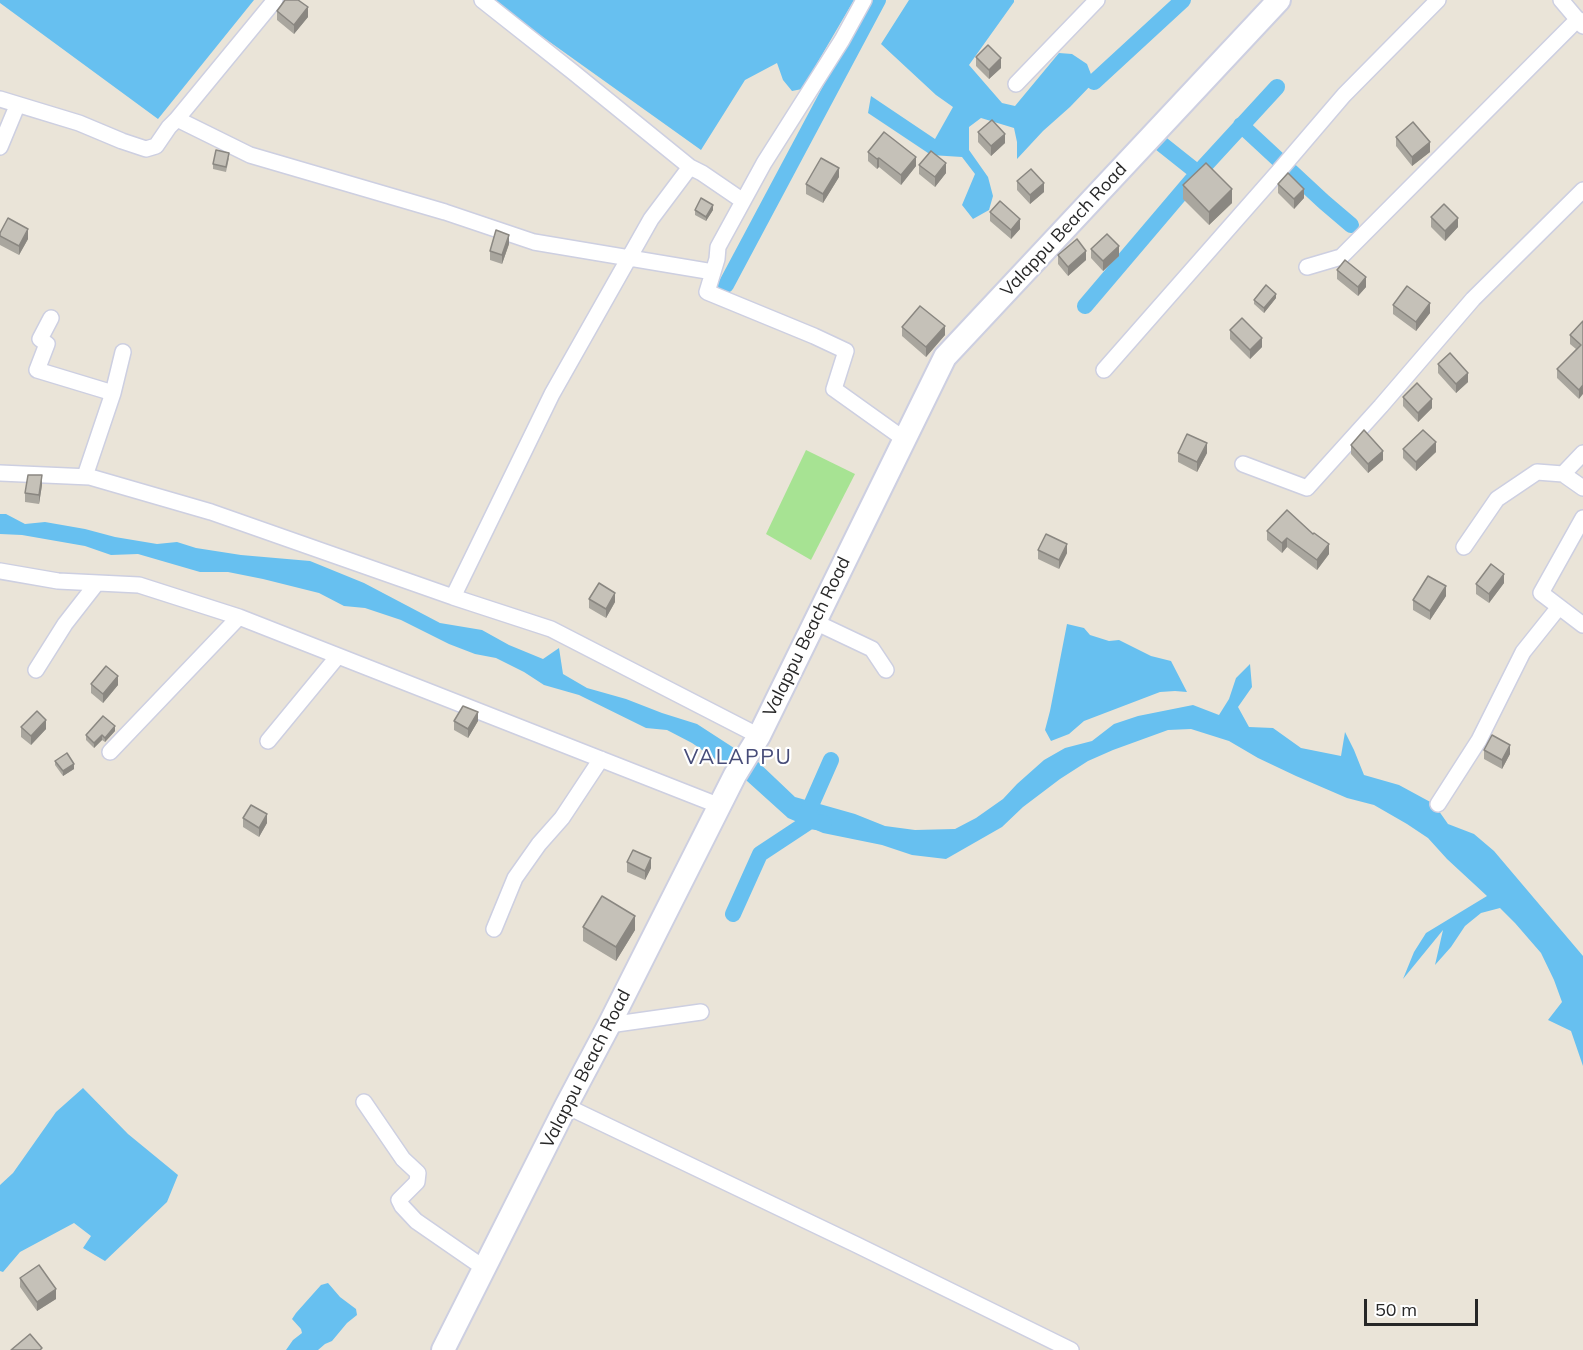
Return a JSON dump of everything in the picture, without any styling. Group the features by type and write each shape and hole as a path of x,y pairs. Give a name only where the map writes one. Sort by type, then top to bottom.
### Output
{"main road":[{"name":"Valappu Beach Road","path":"443,1350 815,622 945,357 1279,0"}],"street":[{"path":"0,99 79,123 146,149 156,146 275,0"},
{"path":"482,0 690,167 743,201"},
{"path":"864,0 842,40 764,164 718,247 717,259 707,292 846,351 834,389 904,439"},
{"path":"1016,84 1097,0"},
{"path":"1104,370 1344,94 1438,0"},
{"path":"1307,267 1341,257 1580,22 1561,0"},
{"path":"0,147 17,106"},
{"path":"177,119 250,155 445,212 534,242 713,272"},
{"path":"453,597 552,394 651,219 690,167"},
{"path":"1243,464 1307,488 1473,299 1583,190"},
{"path":"51,318 40,339 47,344 37,370 113,393"},
{"path":"85,476 113,393 123,352"},
{"path":"1563,474 1583,453"},
{"path":"1464,547 1497,499 1537,472 1563,474 1583,488"},
{"path":"0,473 90,477 211,512 551,629 753,744"},
{"path":"1583,518 1541,592 1583,625"},
{"path":"0,571 58,581 139,585 238,617 720,806"},
{"path":"36,670 64,624 97,583"},
{"path":"1438,804 1479,740 1523,652 1559,607"},
{"path":"111,752 238,617"},
{"path":"815,622 872,649 886,670"},
{"path":"268,741 338,656"},
{"path":"494,929 515,878 561,818 601,759"},
{"path":"609,1025 701,1012"},
{"path":"364,1102 403,1160 417,1173 417,1182 399,1200 402,1206 416,1221 484,1268"},
{"path":"566,1106 1071,1350"}],"green space":[{"path":"806,450 855,474 811,560 766,534"}],"water":[{"path":"0,0 254,0 158,119 0,3"},
{"path":"491,0 854,0 802,89 792,91 783,80 777,63 745,80 701,150"},
{"path":"909,0 1014,0 969,65 1002,103 1015,106 1059,53 1072,54 1087,64 1094,82 1017,159 1014,128 981,118 969,127 969,150 988,177 993,196 989,210 973,219 962,205 975,174 962,157 931,155 868,113 871,96 935,139 953,107 936,95 881,44"},
{"path":"0,514 6,514 25,524 45,522 157,544 177,542 196,548 241,555 310,561 364,583 440,623 482,630 509,645 543,659 559,648 563,674 587,688 697,724 755,759 795,797 855,814 885,826 915,830 955,829 976,818 1003,799 1044,760 1065,748 1092,741 1114,724 1138,716 1193,705 1219,715 1229,699 1236,678 1250,664 1252,687 1238,707 1249,727 1273,728 1301,748 1341,756 1345,732 1364,775 1399,785 1434,804 1448,824 1474,834 1494,851 1583,956 1583,1066 1571,1031 1548,1020 1562,1002 1541,953 1500,908 1481,913 1465,926 1435,965 1443,930 1403,979 1414,952 1426,933 1487,896 1428,838 1374,805 1347,798 1296,776 1229,741 1191,729 1168,730 1088,761 1023,807 1002,827 946,859 912,855 882,845 823,833 788,818 747,781 692,743 667,730 646,728 579,695 544,685 496,658 475,654 449,644 401,620 365,608 344,606 319,593 263,579 228,572 200,572 138,554 111,555 85,546 22,535 0,534"},
{"path":"1067,624 1084,628 1090,635 1109,641 1119,640 1151,656 1171,661 1187,692 1160,692 1084,721 1069,734 1051,741 1045,730"},
{"path":"83,1088 128,1134 178,1175 167,1202 105,1261 83,1248 91,1236 74,1223 20,1252 3,1272 0,1271 0,1185 13,1173 56,1112"},
{"path":"328,1283 340,1297 356,1309 357,1315 332,1341 318,1350 286,1350 302,1333 292,1319 321,1285"}],"building":[{"path":"285,0 298,0 308,7 294,25 277,11"},
{"path":"988,45 1001,58 989,70 976,57"},
{"path":"992,120 1005,134 991,146 978,132"},
{"path":"1413,122 1430,142 1412,157 1396,137"},
{"path":"884,132 916,157 901,175 868,152"},
{"path":"216,150 229,153 226,167 213,164"},
{"path":"931,151 946,163 935,177 919,165"},
{"path":"821,158 839,168 823,194 806,184"},
{"path":"1206,163 1232,189 1209,212 1183,185"},
{"path":"1031,169 1044,183 1030,195 1017,181"},
{"path":"1288,173 1304,189 1294,199 1278,184"},
{"path":"701,198 713,205 706,217 695,210"},
{"path":"1000,201 1020,219 1011,230 990,212"},
{"path":"1444,204 1458,218 1445,231 1431,217"},
{"path":"8,218 28,229 19,246 0,236"},
{"path":"496,230 509,235 502,255 490,251"},
{"path":"1107,234 1119,246 1103,261 1091,249"},
{"path":"1077,239 1086,251 1068,267 1058,255"},
{"path":"1345,260 1366,277 1358,287 1337,270"},
{"path":"1266,285 1276,294 1264,308 1254,300"},
{"path":"1407,286 1430,303 1416,322 1393,305"},
{"path":"920,306 945,326 926,347 902,327"},
{"path":"1242,318 1262,338 1250,350 1230,330"},
{"path":"1583,321 1583,385 1579,390 1557,369 1581,345 1570,335"},
{"path":"1450,353 1468,373 1456,384 1438,364"},
{"path":"1417,383 1432,399 1418,413 1403,397"},
{"path":"1364,430 1383,451 1368,464 1351,445"},
{"path":"1423,430 1436,442 1416,462 1403,449"},
{"path":"1187,434 1207,443 1197,462 1178,453"},
{"path":"28,475 42,475 39,495 25,493"},
{"path":"1287,510 1313,534 1329,544 1317,560 1287,538 1282,543 1267,531"},
{"path":"1046,534 1067,544 1059,560 1038,550"},
{"path":"1491,564 1504,574 1489,594 1476,584"},
{"path":"1428,576 1446,586 1430,611 1413,600"},
{"path":"599,583 615,593 606,609 589,599"},
{"path":"106,666 118,676 103,694 91,684"},
{"path":"463,706 478,712 468,729 454,721"},
{"path":"37,711 46,720 31,736 21,727"},
{"path":"103,716 115,726 105,738 102,735 94,743 86,735"},
{"path":"1492,735 1510,745 1502,760 1484,750"},
{"path":"67,753 74,764 63,771 55,761"},
{"path":"251,805 267,814 259,828 243,818"},
{"path":"633,850 651,858 645,871 627,862"},
{"path":"602,896 635,916 616,947 583,927"},
{"path":"39,1265 56,1289 37,1302 20,1278"},
{"path":"30,1334 42,1348 40,1350 11,1350"}],"waterway":[{"path":"726,285 878,0"},
{"path":"1094,82 1183,0"},
{"path":"1198,173 1277,87"},
{"path":"1241,125 1351,225"},
{"path":"1085,306 1198,173 1159,142"},
{"path":"805,819 831,760"},
{"path":"733,914 760,854 810,821 824,823"}],"district":[{"name":"VALAPPU","path":"738,758"}]}
